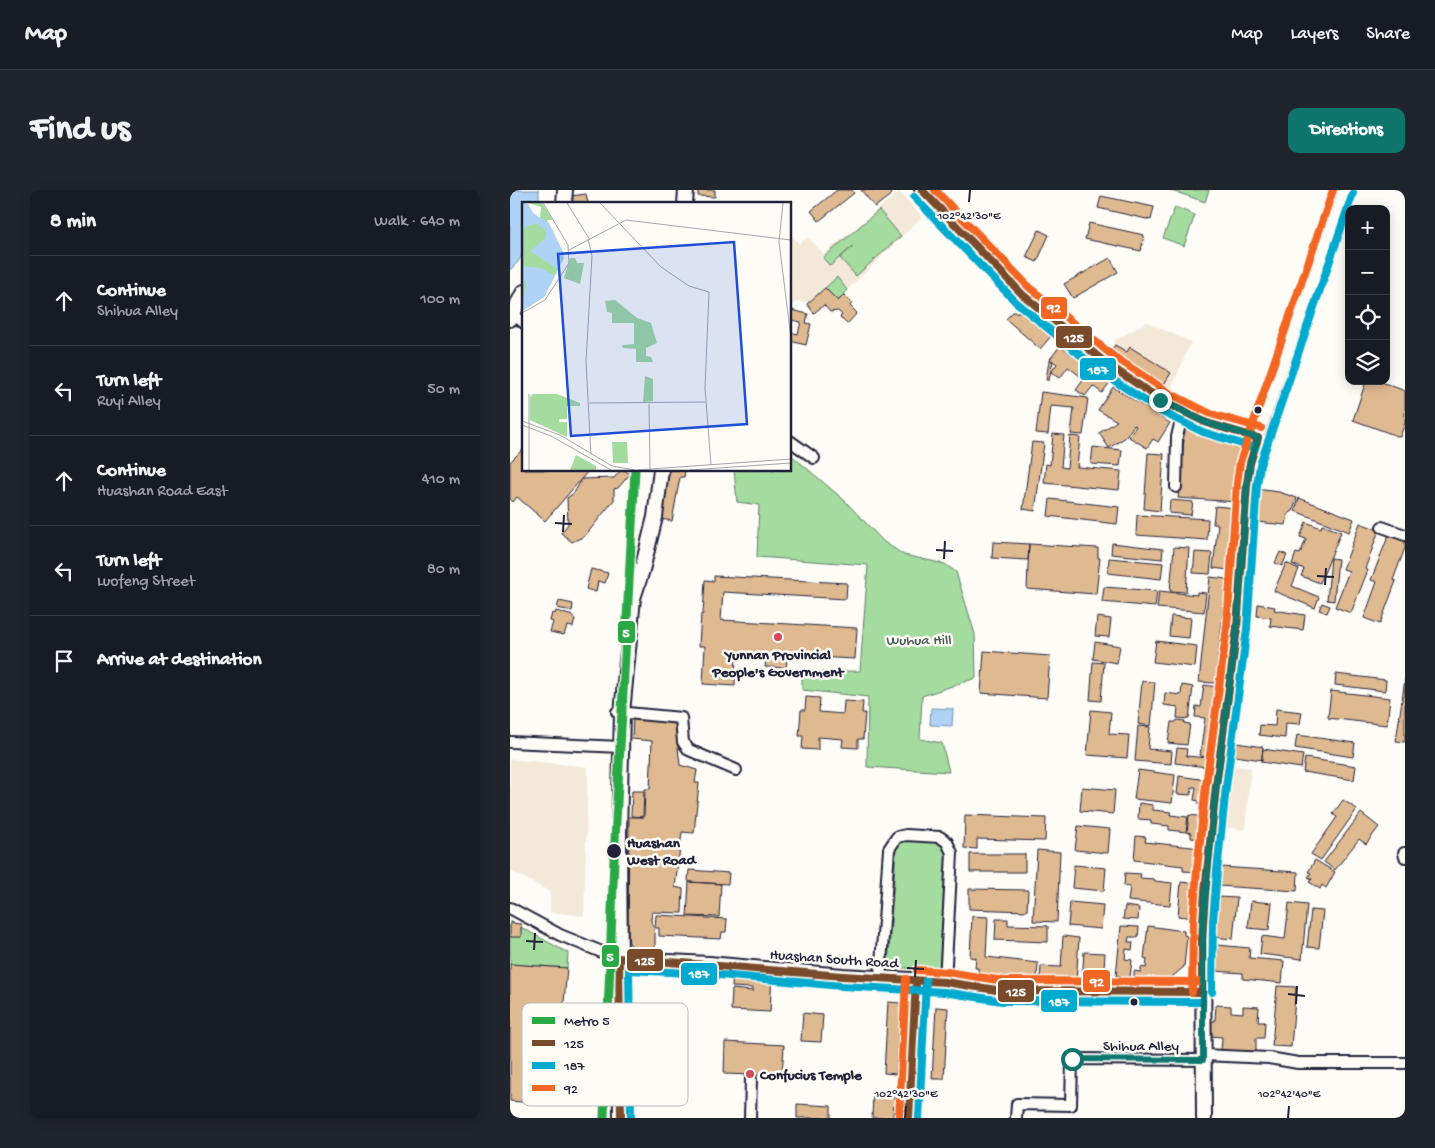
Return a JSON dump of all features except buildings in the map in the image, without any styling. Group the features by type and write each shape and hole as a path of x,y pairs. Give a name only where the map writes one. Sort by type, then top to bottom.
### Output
{"street":[{"path":"922,190 1022,295 1107,364 1166,403 1207,423 1258,438"},
{"path":"1204,1118 1203,921 1216,786 1237,628 1250,463 1344,190"},
{"path":"511,317 522,296"},
{"path":"1176,487 1177,437 1183,411"},
{"path":"791,442 814,458"},
{"path":"616,1003 617,747 623,633 626,598 647,516 654,471"},
{"path":"619,712 633,598 655,517 661,471"},
{"path":"1382,527 1405,535"},
{"path":"619,712 681,718 683,742 689,750 736,770"},
{"path":"510,742 617,747"},
{"path":"880,978 889,849 898,837 906,835 940,837 947,842 952,853 945,982"},
{"path":"510,908 560,935 616,957"},
{"path":"616,957 617,1003"},
{"name":"Huashan South Road","path":"616,957 630,960 709,964 945,982 1003,991 1202,992"},
{"path":"909,1118 916,980"},
{"name":"Shihua Alley","path":"1016,1118 1016,1104 1071,1105 1072,1059 1269,1058 1298,1062 1405,1063"},
{"path":"750,1118 752,1079"}],"shaded area":[{"path":"899,192 922,217 847,290 837,278 808,303 798,301 791,305 791,233 799,244 808,237 824,254"},
{"path":"1147,322 1191,342 1167,399 1104,359 1115,340"},
{"path":"510,759 588,767 584,916 550,912 550,892 510,870"},
{"path":"1224,765 1251,768 1245,830 1218,826"}],"green space":[{"path":"1170,190 1209,190 1205,202"},
{"path":"1175,207 1195,215 1184,246 1163,238"},
{"path":"879,210 901,236 856,276 840,258 853,246 830,266 823,258"},
{"path":"837,277 847,290 838,301 825,288"},
{"name":"Wuhua Hill","path":"791,455 844,500 884,542 904,555 945,564 956,572 975,634 976,678 922,696 920,739 942,743 949,772 867,767 868,697 802,690 802,672 860,671 868,565 757,557 759,505 737,502 734,471 791,471"},
{"path":"906,838 936,841 944,848 947,855 939,970 888,967 896,850"},
{"path":"510,921 568,953 567,968 510,964"}],"water":[{"path":"510,190 539,190 539,202 522,202 522,255 510,270"},
{"path":"931,708 953,709 952,726 930,725"}],"metro line":[{"name":"5","path":"608,1003 614,859 635,471"},
{"name":"5","path":"604,1106 604,1118"}],"transit line":[{"name":"125","path":"922,190 1023,295 1107,364 1166,403 1207,423 1258,438"},
{"name":"92","path":"935,190 1030,288 1113,356 1171,394 1211,414 1261,428"},
{"name":"92","path":"1192,992 1193,921 1197,869 1227,627 1240,462 1333,190"},
{"name":"187","path":"1212,992 1213,921 1217,871 1247,629 1260,465 1353,193"},
{"name":"187","path":"914,197 1016,302 1101,372 1162,412 1203,432 1255,448"},
{"name":"125","path":"1202,992 1202,940 1205,891 1216,786 1237,628 1247,484 1250,463 1258,438"},
{"name":"125","path":"620,1003 619,958 843,976 945,982 1003,991 1202,992"},
{"name":"187","path":"629,1003 629,970 708,974 842,986 944,992 1002,1001 1202,1002"},
{"name":"92","path":"917,970 947,972 1004,981 1202,982"},
{"name":"92","path":"899,1117 906,979"},
{"name":"125","path":"909,1118 916,980"},
{"name":"187","path":"919,1118 926,981"},
{"name":"125","path":"621,1106 621,1118"},
{"name":"187","path":"631,1106 631,1118"}],"place":[{"name":"Yunnan Provincial People's Government","path":"778,637"},
{"name":"Huashan West Road","path":"614,851"},
{"name":"Confucius Temple","path":"750,1074"}],"route":[{"path":"1072,1059 1203,1060 1202,940 1205,890 1216,786 1237,628 1248,474 1258,438 1207,423 1160,400"}]}
